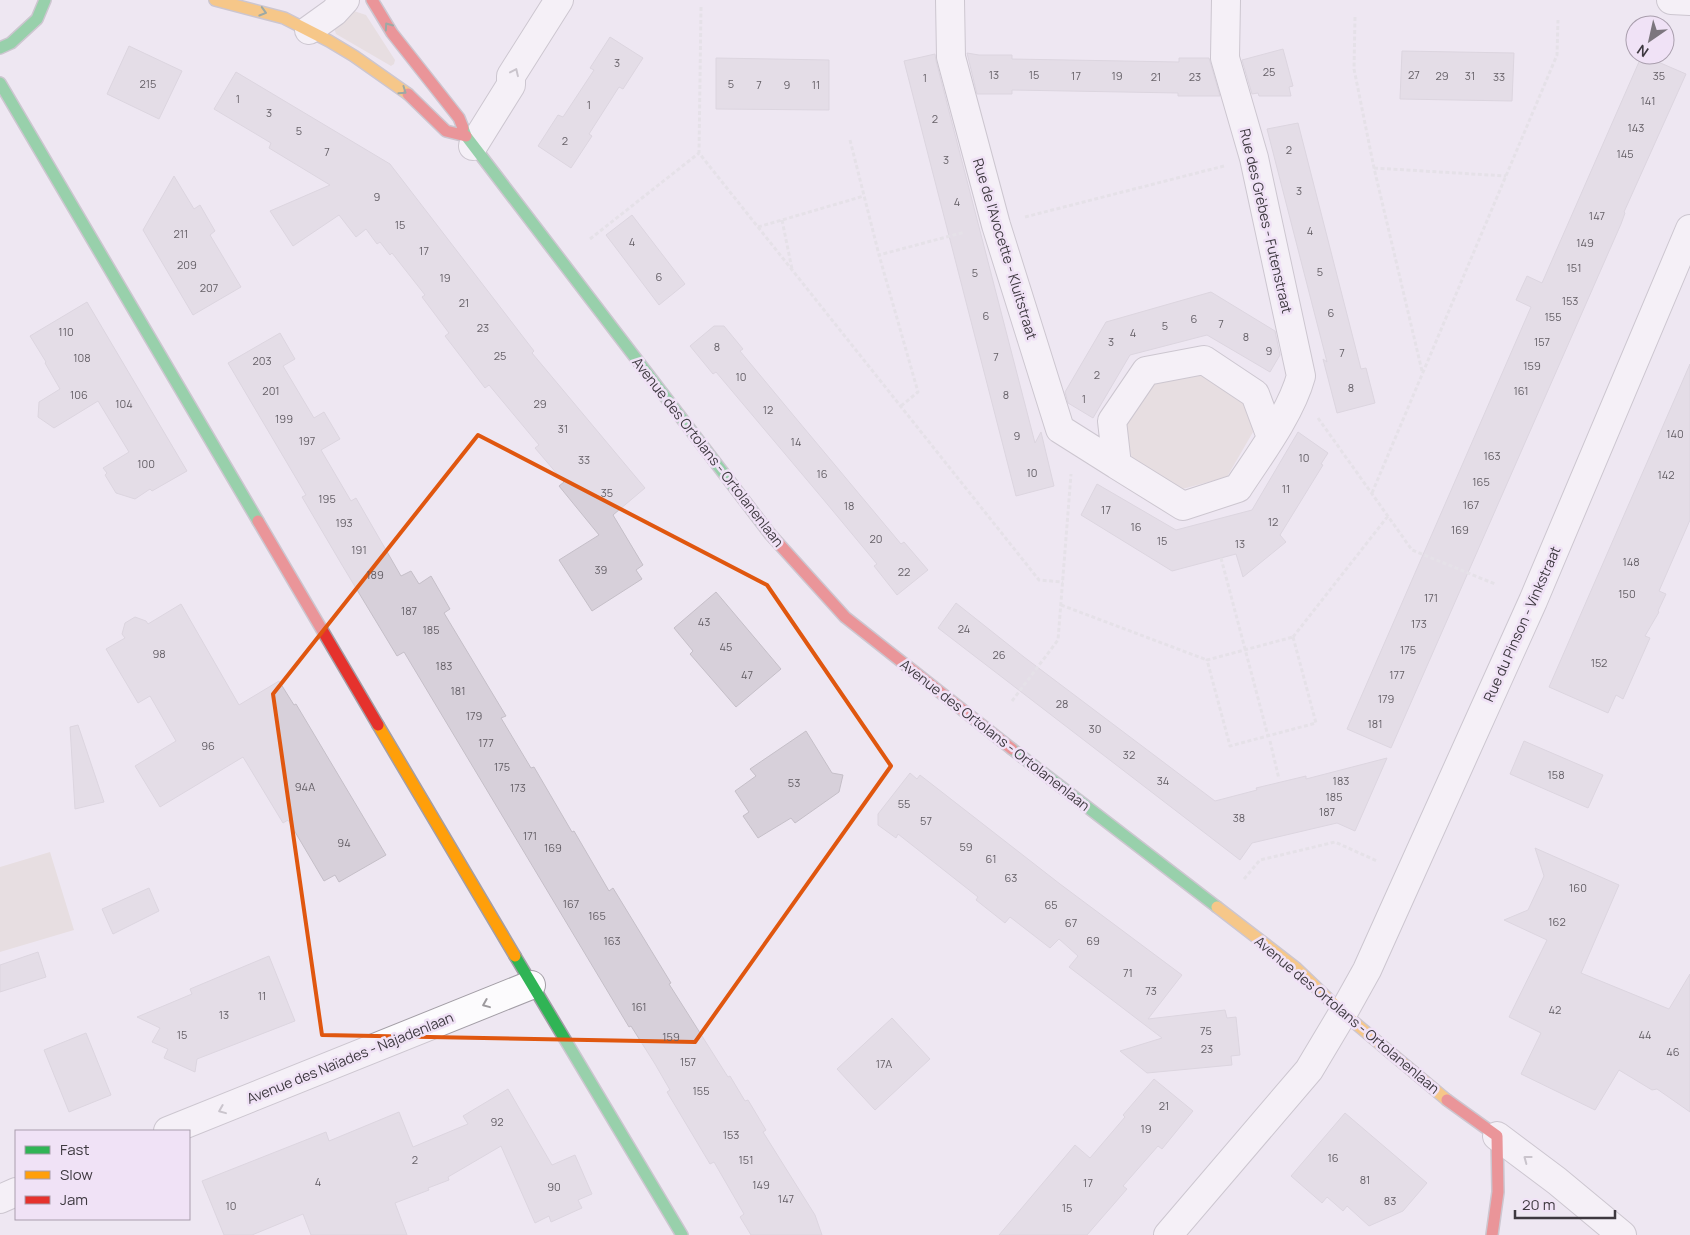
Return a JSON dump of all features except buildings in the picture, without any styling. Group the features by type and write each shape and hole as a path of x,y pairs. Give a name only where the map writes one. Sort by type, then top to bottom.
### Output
{"street":[{"path":"0,48 11,43 37,19 45,0"},
{"path":"215,0 284,9 309,30 354,56 412,97 446,131 470,141 511,85 511,76 559,0"},
{"path":"309,30 334,12 345,0"},
{"name":"Avenue des Ortolans - Ortolanenlaan","path":"372,0 392,33 459,118 470,141 762,525 845,617 1046,776 1296,968 1343,1013 1458,1109 1556,1181 1622,1235"},
{"name":"Rue de l'Avocette - Kluitstraat","path":"950,0 951,56 996,225 1060,429 1117,465"},
{"name":"Rue des Grèbes - Futenstraat","path":"1226,0 1225,58 1254,158 1301,376 1298,388 1271,437"},
{"path":"1671,0 1690,1"},
{"path":"0,83 532,986 682,1235"},
{"name":"Rue du Pinson - Vinkstraat","path":"1168,1235 1308,1070 1367,970 1529,610 1690,229"},
{"path":"1204,360 1255,394 1271,437 1238,488 1183,506 1117,465 1112,421 1146,371 1204,360"},
{"name":"Avenue des Naïades - Najadenlaan","path":"171,1130 532,986"},
{"path":"1492,1235 1498,1192 1497,1136"},
{"path":"0,1199 15,1192"}],"path":[{"path":"702,7 699,153 1039,580 1063,582"},
{"path":"1355,17 1354,69 1374,168 1422,372"},
{"path":"1372,493 1557,55 1558,20"},
{"path":"850,140 879,255"},
{"path":"590,239 699,153"},
{"path":"1374,168 1506,176"},
{"path":"758,227 864,196"},
{"path":"782,220 792,269"},
{"path":"1298,388 1412,550 1495,584"},
{"path":"1012,701 1058,640 1074,438"},
{"path":"1061,605 1207,660 1245,650 1292,637 1388,516"},
{"path":"1221,558 1268,736"},
{"path":"1207,660 1230,746 1268,736 1316,723 1292,637"},
{"path":"1270,741 1280,780"},
{"path":"1244,880 1260,860 1335,842 1377,861"}],"highlighted area":[{"path":"478,435 767,585 891,766 695,1042 322,1035 273,694"}],"shaded area":[{"path":"354,11 366,15 395,60 394,64 391,66 336,34 333,25"},
{"path":"1197,366 1245,395 1253,432 1227,477 1175,491 1134,467 1123,423 1147,381"},
{"path":"50,852 74,930 0,952 0,867"}],"traffic: fast":[{"path":"0,48 11,43 37,19 45,0"},
{"path":"0,83 258,521"},
{"path":"463,128 466,136 770,534"},
{"path":"1012,749 1217,907"},
{"path":"515,956 682,1235"}],"traffic: slow":[{"path":"215,0 284,18 354,56 408,94"},
{"path":"378,725 515,956"},
{"path":"1217,907 1296,968 1343,1013 1447,1100"}],"traffic: jam":[{"path":"372,0 392,33 459,118 463,128"},
{"path":"408,94 446,131 466,136"},
{"path":"258,521 378,725"},
{"path":"770,534 845,617 1012,749"},
{"path":"1447,1100 1497,1136 1498,1192 1492,1235"}]}
